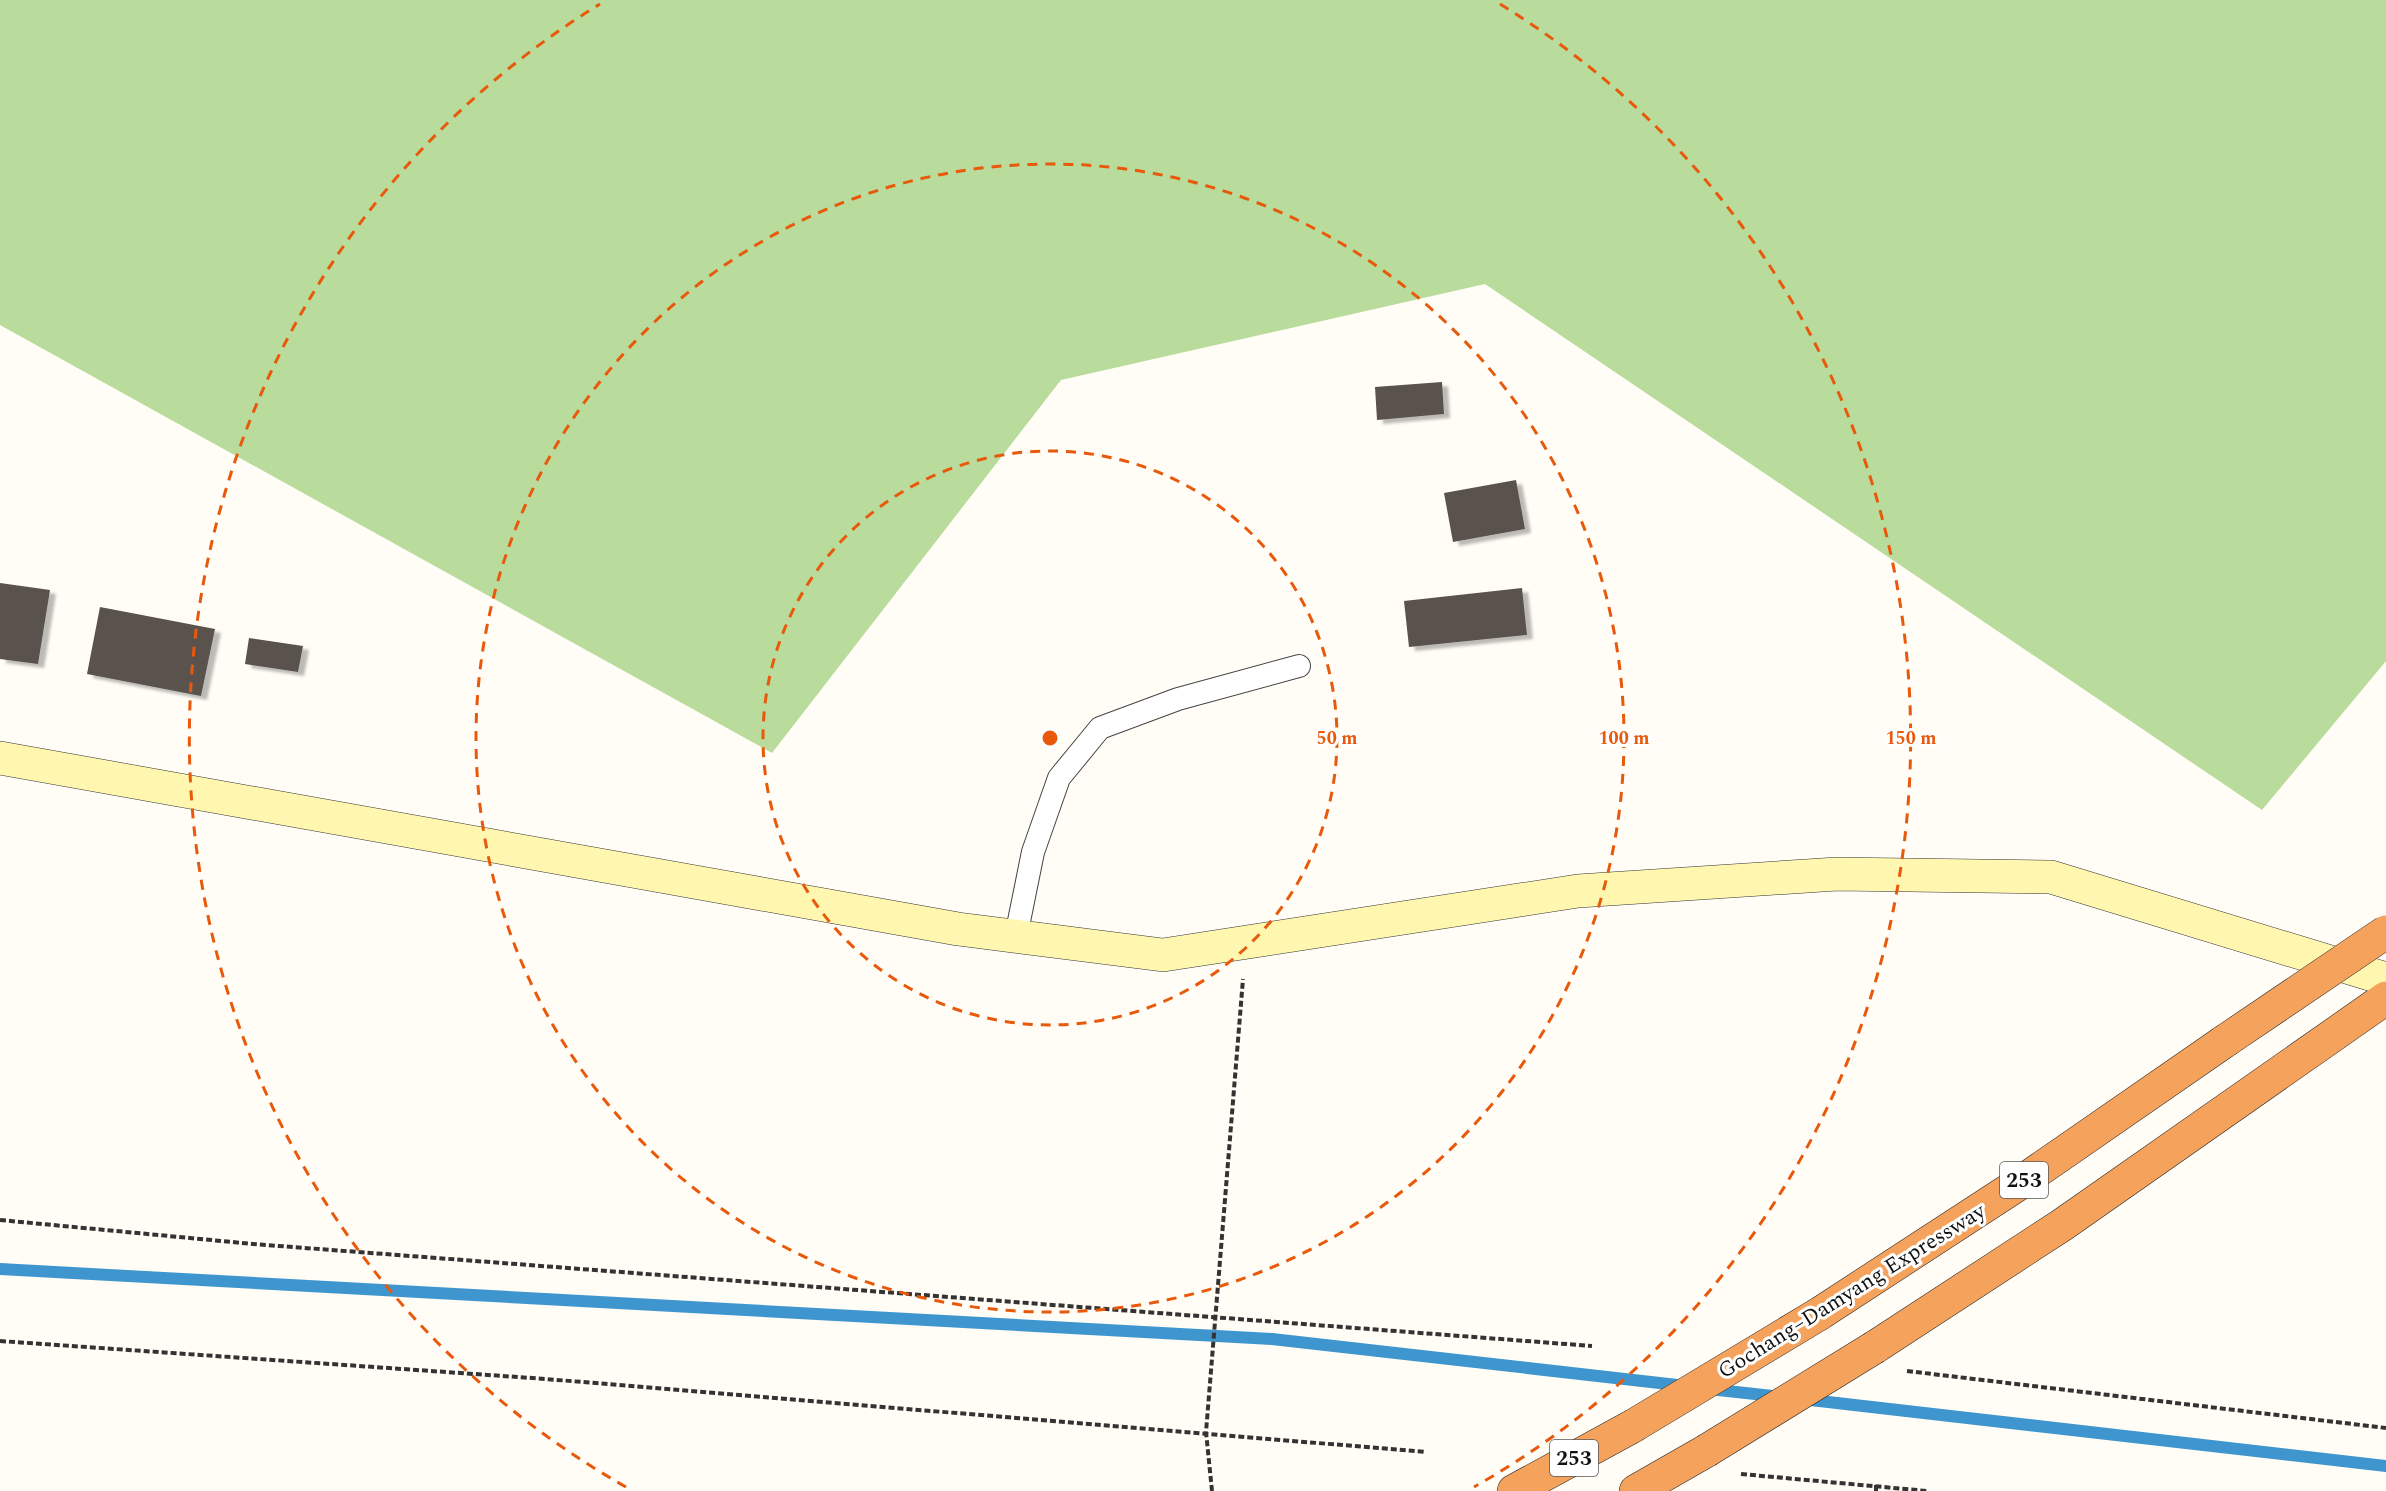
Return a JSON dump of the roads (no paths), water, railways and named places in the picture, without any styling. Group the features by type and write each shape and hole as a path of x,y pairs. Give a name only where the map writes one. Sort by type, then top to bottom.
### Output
{"highway":[{"name":"Gochang–Damyang Expressway","path":"1514,1491 1633,1426 1819,1314 2020,1183 2386,932"},
{"name":"253","path":"1636,1491 1706,1451 1875,1347 2062,1225 2386,998"}],"street":[{"path":"0,758 958,929 1163,954 1578,891 1837,874 2051,877 2386,979"}],"lane":[{"path":"1016,936 1033,852 1059,778 1100,728 1178,699 1299,666"}],"waterway":[{"path":"0,1269 1272,1339 1686,1386"},
{"path":"1709,1389 1782,1397"},
{"path":"1802,1399 2386,1466"}]}
